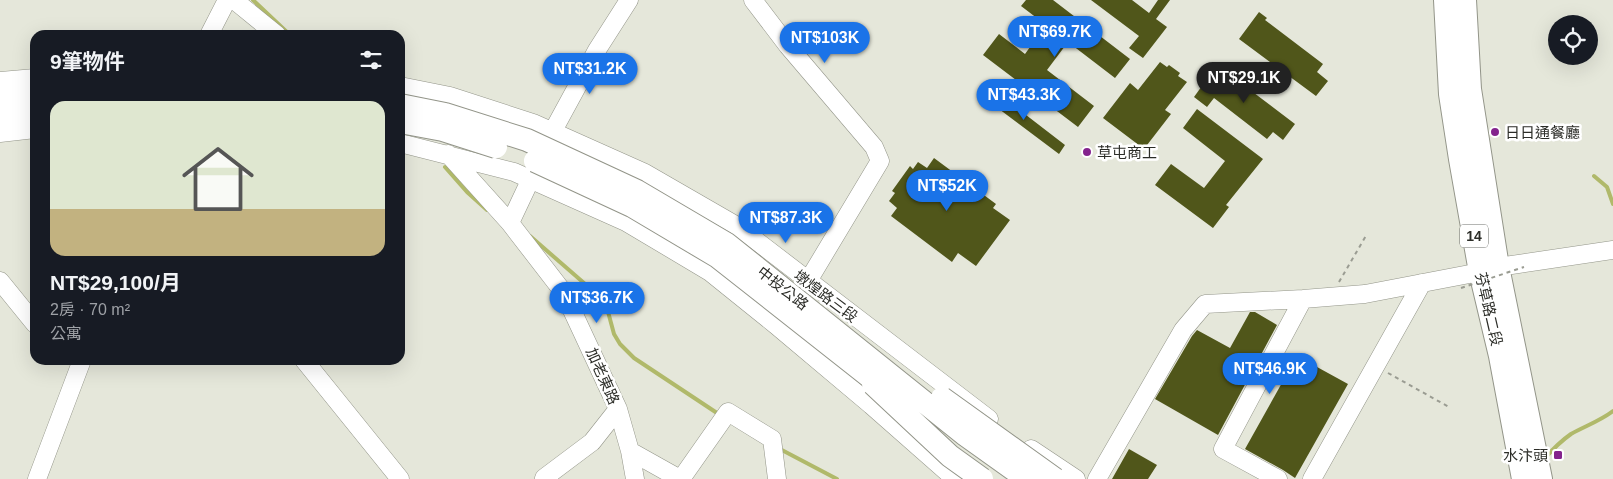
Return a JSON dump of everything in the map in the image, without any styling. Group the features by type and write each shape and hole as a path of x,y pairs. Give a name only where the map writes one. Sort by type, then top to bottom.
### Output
{"main road":[{"name":"芬草路二段","path":"1445,0 1450,94 1489,270"},
{"name":"芬草路二段","path":"1462,4 1489,270 1500,356 1532,470"},
{"path":"0,98 30,95"},
{"name":"中投公路","path":"405,106 445,114 527,140 637,191 727,244 844,347 1004,479"},
{"path":"0,115 30,112"},
{"name":"中投公路","path":"405,124 443,130 522,155 632,206 718,257 1027,479"},
{"path":"844,347 950,456 982,479"},
{"path":"844,347 912,376 1056,479"}],"street":[{"path":"212,30 227,0"},
{"path":"234,0 271,30"},
{"path":"510,224 552,131 597,50 629,0"},
{"path":"753,0 788,46 874,147 880,161 808,282 777,326"},
{"path":"0,81 30,78"},
{"name":"墩煌路三段","path":"405,87 450,96 533,123 645,172 737,226 1008,434 1076,479"},
{"path":"405,128 427,149"},
{"path":"0,133 30,130"},
{"path":"405,144 514,172 531,179 626,222 710,272 871,404 955,479"},
{"name":"加老東路","path":"448,154 510,224 564,293 618,409 630,451 635,479"},
{"path":"1097,479 1183,330 1205,304 1364,294 1489,270 1613,250"},
{"path":"0,281 30,318"},
{"path":"1312,479 1422,283"},
{"path":"1278,479 1223,449 1303,299"},
{"path":"308,365 400,479"},
{"path":"37,479 79,367"},
{"path":"544,478 592,442 618,409"},
{"path":"630,451 681,479 728,412 772,439 777,479"},
{"path":"975,479 1008,434"}],"path":[{"path":"1331,297 1367,234"},
{"path":"1461,288 1524,267"},
{"path":"1375,366 1448,407"}],"building":[{"path":"1026,0 1053,0 1130,59 1115,78 1068,42 1047,70 1094,106 1078,127 983,55 999,34 1025,54 1046,25 1021,6"},
{"path":"1091,0 1132,0 1149,13 1158,0 1170,0 1156,19 1167,27 1143,58 1129,48 1139,36"},
{"path":"1259,12 1267,18 1265,20 1323,64 1317,72 1328,81 1316,96 1239,39"},
{"path":"1160,62 1167,67 1169,65 1180,73 1178,76 1187,82 1165,110 1171,114 1144,149 1103,118 1130,83 1138,90"},
{"path":"1217,65 1295,124 1283,140 1273,132 1267,139 1214,98 1207,107 1194,97"},
{"path":"991,88 1065,145 1059,154 983,97"},
{"path":"1197,109 1263,159 1226,205 1229,207 1213,228 1155,185 1171,164 1204,188 1225,161 1183,128"},
{"path":"934,158 996,204 993,208 1010,220 976,266 958,253 952,262 891,216 897,208 889,201 895,193 892,191 910,166 913,169 918,162 927,168"},
{"path":"1250,312 1255,312 1277,325 1218,435 1155,399 1197,330 1230,348"},
{"path":"1297,356 1348,384 1295,478 1245,449"},
{"path":"1129,449 1157,465 1148,479 1112,479"}],"waterway":[{"path":"253,0 285,30"},
{"path":"445,167 467,192 487,210"},
{"path":"1594,176 1607,187 1613,204"},
{"path":"530,236 600,297 607,308 614,334 620,344 634,358 720,415"},
{"path":"1545,458 1571,434 1598,421 1613,411"},
{"path":"778,448 837,479"}],"place":[{"name":"日日通餐廳","path":"1495,132"},
{"name":"草屯商工","path":"1087,152"},
{"name":"水汴頭","path":"1558,455"}]}
